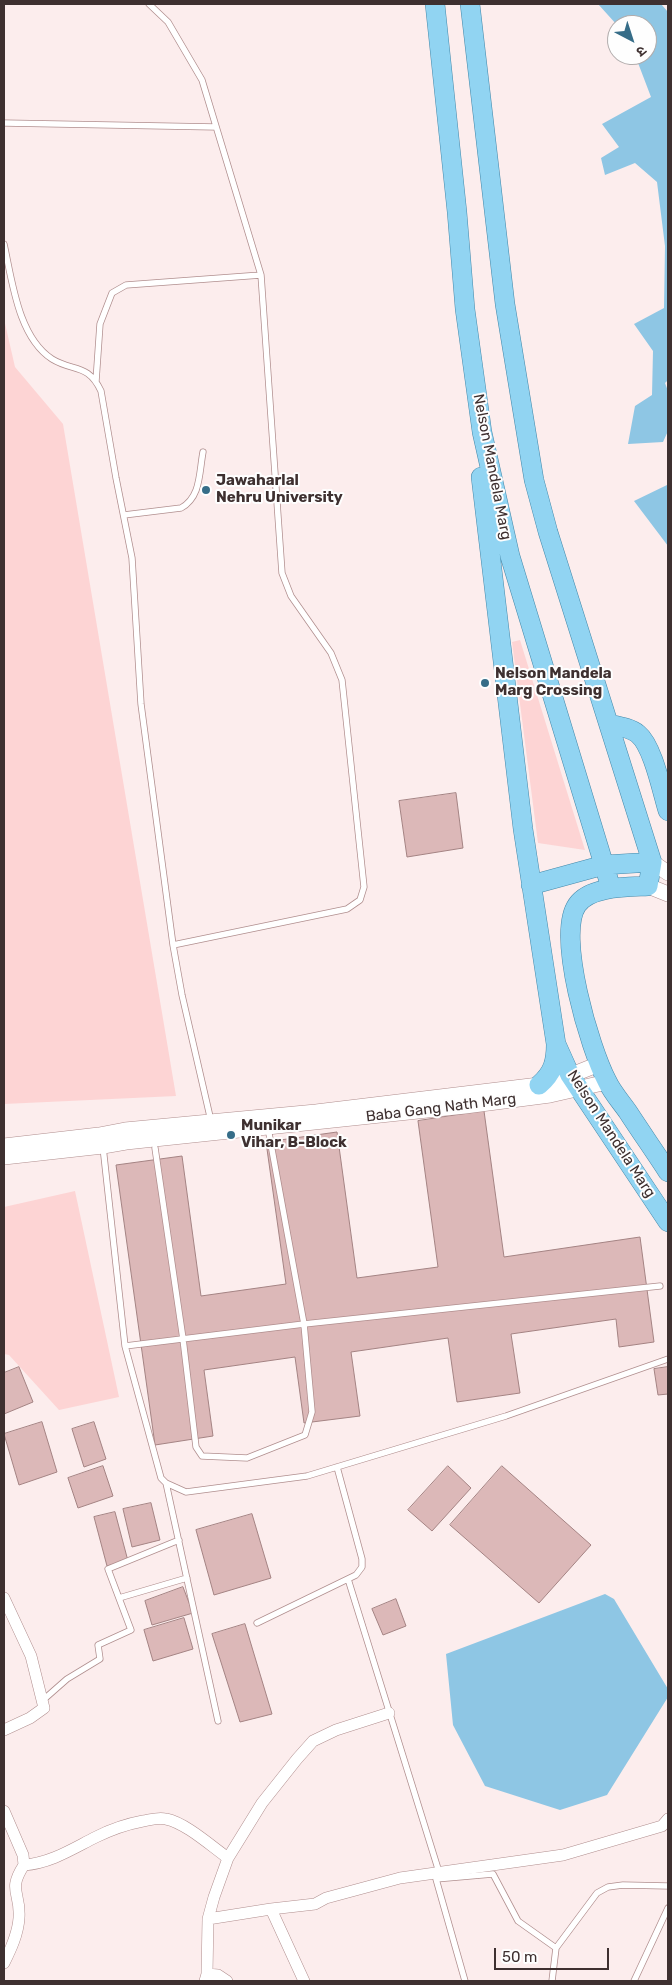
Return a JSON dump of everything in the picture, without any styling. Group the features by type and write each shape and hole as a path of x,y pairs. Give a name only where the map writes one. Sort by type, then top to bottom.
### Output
{"main road":[{"name":"Nelson Mandela Marg","path":"434,4 457,212 465,309 482,432 510,556 612,888"},
{"path":"470,4 505,304 534,480 652,862 658,889"},
{"path":"465,309 472,400 494,597 531,886 556,1044 556,1061 552,1070 539,1085"},
{"path":"609,724 629,729 638,734 649,749 668,811"},
{"path":"531,886 604,865 652,862"},
{"name":"Nelson Mandela Marg","path":"658,889 612,888 586,897 577,904 572,915 569,937 589,1036 599,1064 607,1082 668,1172"},
{"name":"Nelson Mandela Marg","path":"556,1044 575,1082 668,1222"}],"street":[{"path":"652,862 668,873"},
{"path":"575,1082 599,1064"},
{"path":"575,1082 607,1082"},
{"name":"Baba Gang Nath Marg","path":"4,1157 101,1141 125,1130 575,1082"},
{"name":"Baba Gang Nath Marg","path":"4,1146 101,1141 126,1142 465,1106 550,1096 575,1082"},
{"path":"4,1598 31,1656 44,1708 30,1718 4,1730"},
{"path":"226,1981 218,1975 206,1978 208,1919 228,1858 262,1804 313,1741 336,1730 390,1713"},
{"path":"4,1811 23,1855 24,1864 18,1872 15,1882 19,1909 17,1932 4,1963"},
{"path":"24,1864 40,1862 66,1853 96,1837 132,1823 157,1818 166,1818 176,1822 228,1858"},
{"path":"208,1919 315,1904 326,1898 400,1878 563,1855 662,1826 668,1820"},
{"path":"271,1909 304,1981"}],"lane":[{"path":"149,4 168,22 202,80 261,275 282,573 291,596 331,653 342,680 364,887 360,900 347,909 172,945"},
{"path":"4,123 216,126"},
{"path":"4,244 22,317 38,346 52,359 87,373 96,381 101,391 132,558 141,704 172,945 212,1122"},
{"path":"96,381 100,324 112,293 126,285 261,275"},
{"path":"124,515 181,508 187,504 196,493 203,452"},
{"path":"155,1148 183,1339 196,1447 202,1456 247,1458 305,1436 312,1412 304,1324 268,1128"},
{"path":"101,1141 125,1346 161,1478 166,1483 186,1492 306,1476 506,1416 668,1359"},
{"path":"125,1346 304,1324 660,1286"},
{"path":"257,1623 360,1571 362,1559 337,1467"},
{"path":"166,1483 218,1721"},
{"path":"42,1701 67,1679 100,1659 98,1645 131,1630 108,1569 179,1540"},
{"path":"119,1598 187,1578"},
{"path":"348,1578 439,1872"},
{"path":"465,1981 436,1879 493,1874 518,1921 556,1948"},
{"path":"552,1981 556,1948 597,1893 601,1890 623,1885 668,1886"},
{"path":"634,1981 668,1908"}],"shaded area":[{"path":"4,319 15,367 63,424 176,1096 4,1104"},
{"path":"520,640 585,850 538,843 512,642"},
{"path":"75,1191 119,1397 59,1410 9,1355 4,1354 4,1207"}],"water":[{"path":"598,4 661,4 668,12 668,380 665,383 668,391 668,431 663,442 628,444 635,406 652,395 653,351 634,324 664,308 665,246 657,182 635,163 605,175 601,158 619,147 602,124 651,97 639,65 657,65 657,15 608,15"},
{"path":"667,485 668,487 668,546 634,501"},
{"path":"605,1594 614,1599 668,1689 668,1697 607,1795 560,1810 485,1786 453,1725 446,1654"}],"building":[{"path":"456,793 463,848 407,857 399,801"},
{"path":"484,1111 504,1257 640,1237 654,1342 619,1347 616,1319 511,1334 520,1393 457,1402 448,1338 351,1352 360,1416 304,1423 295,1357 204,1370 213,1436 155,1445 116,1165 182,1156 201,1296 286,1284 266,1142 337,1132 357,1278 438,1267 418,1121"},
{"path":"19,1367 33,1402 4,1414 4,1373"},
{"path":"668,1367 668,1394 658,1395 654,1369"},
{"path":"42,1422 57,1472 19,1485 4,1434"},
{"path":"94,1422 106,1459 84,1467 72,1429"},
{"path":"103,1466 113,1496 78,1508 68,1478"},
{"path":"448,1466 471,1488 432,1531 408,1510"},
{"path":"502,1466 591,1545 539,1603 450,1525"},
{"path":"151,1503 160,1540 132,1547 123,1509"},
{"path":"115,1512 128,1561 107,1566 94,1517"},
{"path":"252,1514 271,1578 214,1595 196,1530"},
{"path":"183,1587 193,1613 152,1625 145,1601"},
{"path":"396,1599 406,1626 383,1635 372,1609"},
{"path":"184,1618 193,1649 153,1661 144,1630"},
{"path":"245,1624 272,1714 240,1722 212,1634"}],"place":[{"name":"Jawaharlal Nehru University","path":"206,490"},
{"name":"Nelson Mandela Marg Crossing","path":"485,683"},
{"name":"Munikar Vihar, B-Block","path":"231,1135"}]}
